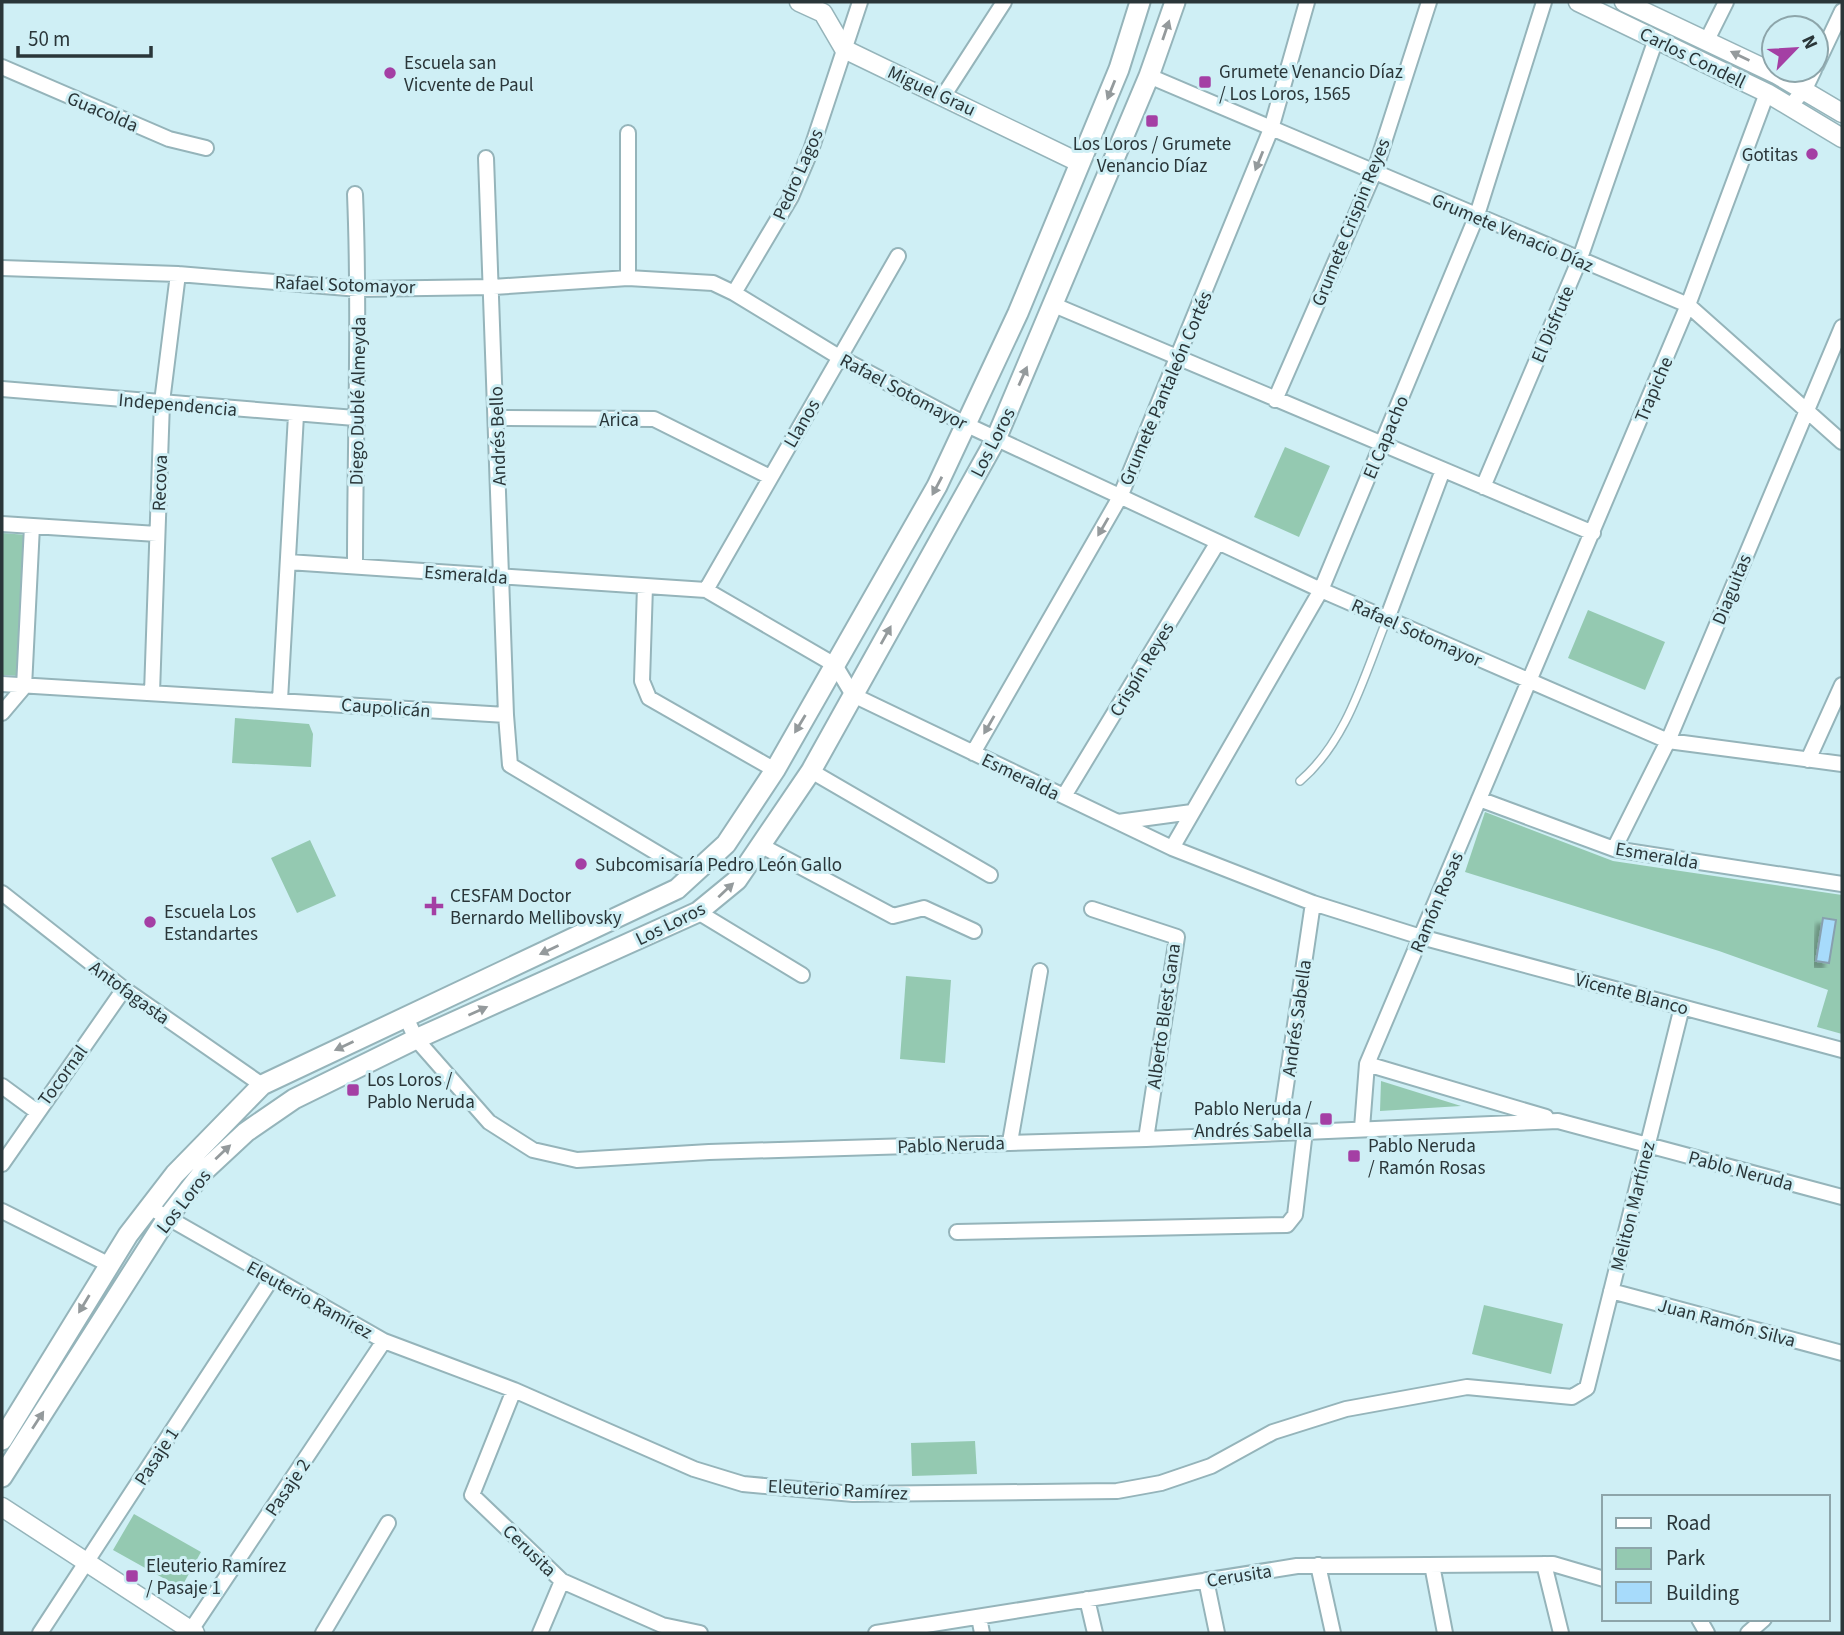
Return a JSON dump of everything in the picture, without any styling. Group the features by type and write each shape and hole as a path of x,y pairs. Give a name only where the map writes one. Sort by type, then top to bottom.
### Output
{"main road":[{"name":"Los Loros","path":"2,1440 108,1264 149,1207 203,1143 262,1085 677,889 726,844 775,769 835,665 937,486 967,425 1119,69 1140,2"},
{"name":"Los Loros","path":"2,1477 167,1218 210,1165 269,1115 294,1099 416,1039 698,912 737,880 811,771 996,439 1149,76 1175,2"}],"street":[{"path":"799,2 823,13 844,49"},
{"name":"Pedro Lagos","path":"734,293 791,197 811,150 860,2"},
{"path":"944,95 1004,2"},
{"name":"Grumete Pantaleón Cortés","path":"973,752 1120,497 1271,129 1307,2"},
{"name":"Grumete Crispin Reyes","path":"1275,400 1374,173 1429,2"},
{"name":"El Capacho","path":"1172,848 1321,590 1477,215 1544,2"},
{"name":"Carlos Condell","path":"1578,2 1767,93 1842,138"},
{"name":"Carlos Condell","path":"1624,2 1805,89 1842,113"},
{"path":"1707,40 1726,2"},
{"path":"1830,37 1841,15"},
{"name":"El Disfrute","path":"1483,487 1579,261 1656,39"},
{"name":"Miguel Grau","path":"844,49 1080,163"},
{"name":"Guacolda","path":"2,68 169,139 206,148"},
{"name":"Grumete Venacio Díaz","path":"1149,76 1579,261 1688,305 1842,442"},
{"path":"1790,106 1807,84"},
{"name":"Trapiche","path":"1530,681 1688,305 1767,93"},
{"path":"628,133 628,278"},
{"name":"Andrés Bello","path":"486,158 493,287 506,715"},
{"name":"Diego Dublé Almeyda","path":"355,194 359,289 355,418 355,566"},
{"name":"Llanos","path":"706,590 898,256"},
{"name":"Rafael Sotomayor","path":"2,268 178,274 359,289 493,287 628,278 713,283 839,357 996,439 1321,590 1668,741 1842,764"},
{"name":"Recova","path":"152,693 162,402 178,274"},
{"path":"1054,305 1593,533"},
{"name":"Diaguitas","path":"1614,849 1668,741 1805,409 1842,327"},
{"name":"Independencia","path":"2,389 355,418"},
{"path":"280,700 296,415"},
{"name":"Arica","path":"496,418 654,419 770,477"},
{"path":"1387,619 1443,470"},
{"path":"2,524 158,534"},
{"path":"2,713 24,687 32,526"},
{"name":"Crispín Reyes","path":"1064,796 1218,542"},
{"name":"Esmeralda","path":"288,562 706,590 835,665 853,695 1172,848 1313,903 1422,937"},
{"path":"645,586 642,681 649,698 775,769"},
{"name":"Ramón Rosas","path":"1362,1128 1367,1064 1530,681"},
{"name":"Caupolicán","path":"2,684 506,715"},
{"path":"1808,760 1842,685"},
{"path":"506,715 510,765 694,875"},
{"path":"811,771 990,875"},
{"name":"Esmeralda","path":"1479,799 1614,849 1842,884"},
{"path":"1118,822 1192,812"},
{"path":"760,845 893,916 924,908 974,931"},
{"name":"Antofagasta","path":"2,893 124,989 262,1085"},
{"name":"Andrés Sabella","path":"1279,1133 1313,903"},
{"name":"Alberto Blest Gana","path":"1092,909 1177,937 1146,1139"},
{"path":"698,912 802,975"},
{"name":"Vicente Blanco","path":"1422,937 1842,1050"},
{"path":"1010,1142 1040,971"},
{"name":"Tocornal","path":"2,1164 36,1111 124,989"},
{"name":"Meliton Martínez","path":"1572,1397 1587,1388 1682,1007"},
{"name":"Pablo Neruda","path":"405,1017 416,1039 489,1122 533,1150 577,1160 709,1152 1146,1139 1558,1121"},
{"name":"Pablo Neruda","path":"1367,1064 1558,1121 1842,1197"},
{"path":"2,1086 36,1111"},
{"path":"957,1232 1287,1226 1295,1215 1306,1131"},
{"name":"Eleuterio Ramírez","path":"149,1207 384,1340 514,1390 694,1469 743,1484 853,1494 1117,1491 1161,1483 1211,1466 1273,1433 1346,1409 1468,1387 1572,1397"},
{"path":"2,1211 108,1264"},
{"name":"Pasaje 1","path":"40,1633 272,1278"},
{"name":"Juan Ramón Silva","path":"1611,1291 1842,1353"},
{"name":"Pasaje 2","path":"192,1632 384,1340"},
{"name":"Cerusita","path":"514,1390 472,1495 562,1581 660,1629 699,1633"},
{"path":"2,1507 192,1632"},
{"path":"323,1633 388,1523"},
{"path":"1544,1564 1561,1633"},
{"name":"Cerusita","path":"876,1633 1297,1566 1544,1564 1602,1578"},
{"path":"1318,1565 1333,1633"},
{"path":"1432,1565 1445,1633"},
{"path":"1206,1580 1217,1633"},
{"path":"540,1633 562,1581"},
{"path":"1087,1599 1096,1633"},
{"path":"979,1617 982,1633"},
{"path":"1748,1633 1762,1621"}],"lane":[{"path":"1300,781 1322,762 1340,732 1387,619"}],"green space":[{"path":"1285,447 1330,466 1299,537 1254,517"},
{"path":"2,533 27,535 20,676 2,675"},
{"path":"1588,610 1665,642 1645,690 1568,658"},
{"path":"235,718 309,724 313,734 311,767 232,763"},
{"path":"1485,812 1613,861 1842,895 1842,1034 1817,1027 1828,990 1719,951 1465,872"},
{"path":"310,840 336,896 297,913 271,858"},
{"path":"906,976 951,980 945,1063 900,1059"},
{"path":"1381,1081 1461,1106 1380,1111"},
{"path":"1484,1305 1563,1324 1551,1374 1472,1354"},
{"path":"975,1441 977,1474 912,1476 911,1443"},
{"path":"134,1514 201,1552 181,1588 113,1550"}],"building":[{"path":"1823,918 1836,920 1829,963 1816,961"}],"place":[{"name":"Escuela san Vicvente de Paul","path":"390,73"},
{"name":"Grumete Venancio Díaz / Los Loros, 1565","path":"1205,82"},
{"name":"Los Loros / Grumete Venancio Díaz","path":"1152,121"},
{"name":"Gotitas","path":"1812,154"},
{"name":"Subcomisaría Pedro León Gallo","path":"581,864"},
{"name":"CESFAM Doctor Bernardo Mellibovsky","path":"434,906"},
{"name":"Escuela Los Estandartes","path":"150,922"},
{"name":"Los Loros / Pablo Neruda","path":"353,1090"},
{"name":"Pablo Neruda / Andrés Sabella","path":"1326,1119"},
{"name":"Pablo Neruda / Ramón Rosas","path":"1354,1156"},
{"name":"Eleuterio Ramírez / Pasaje 1","path":"132,1576"}]}
